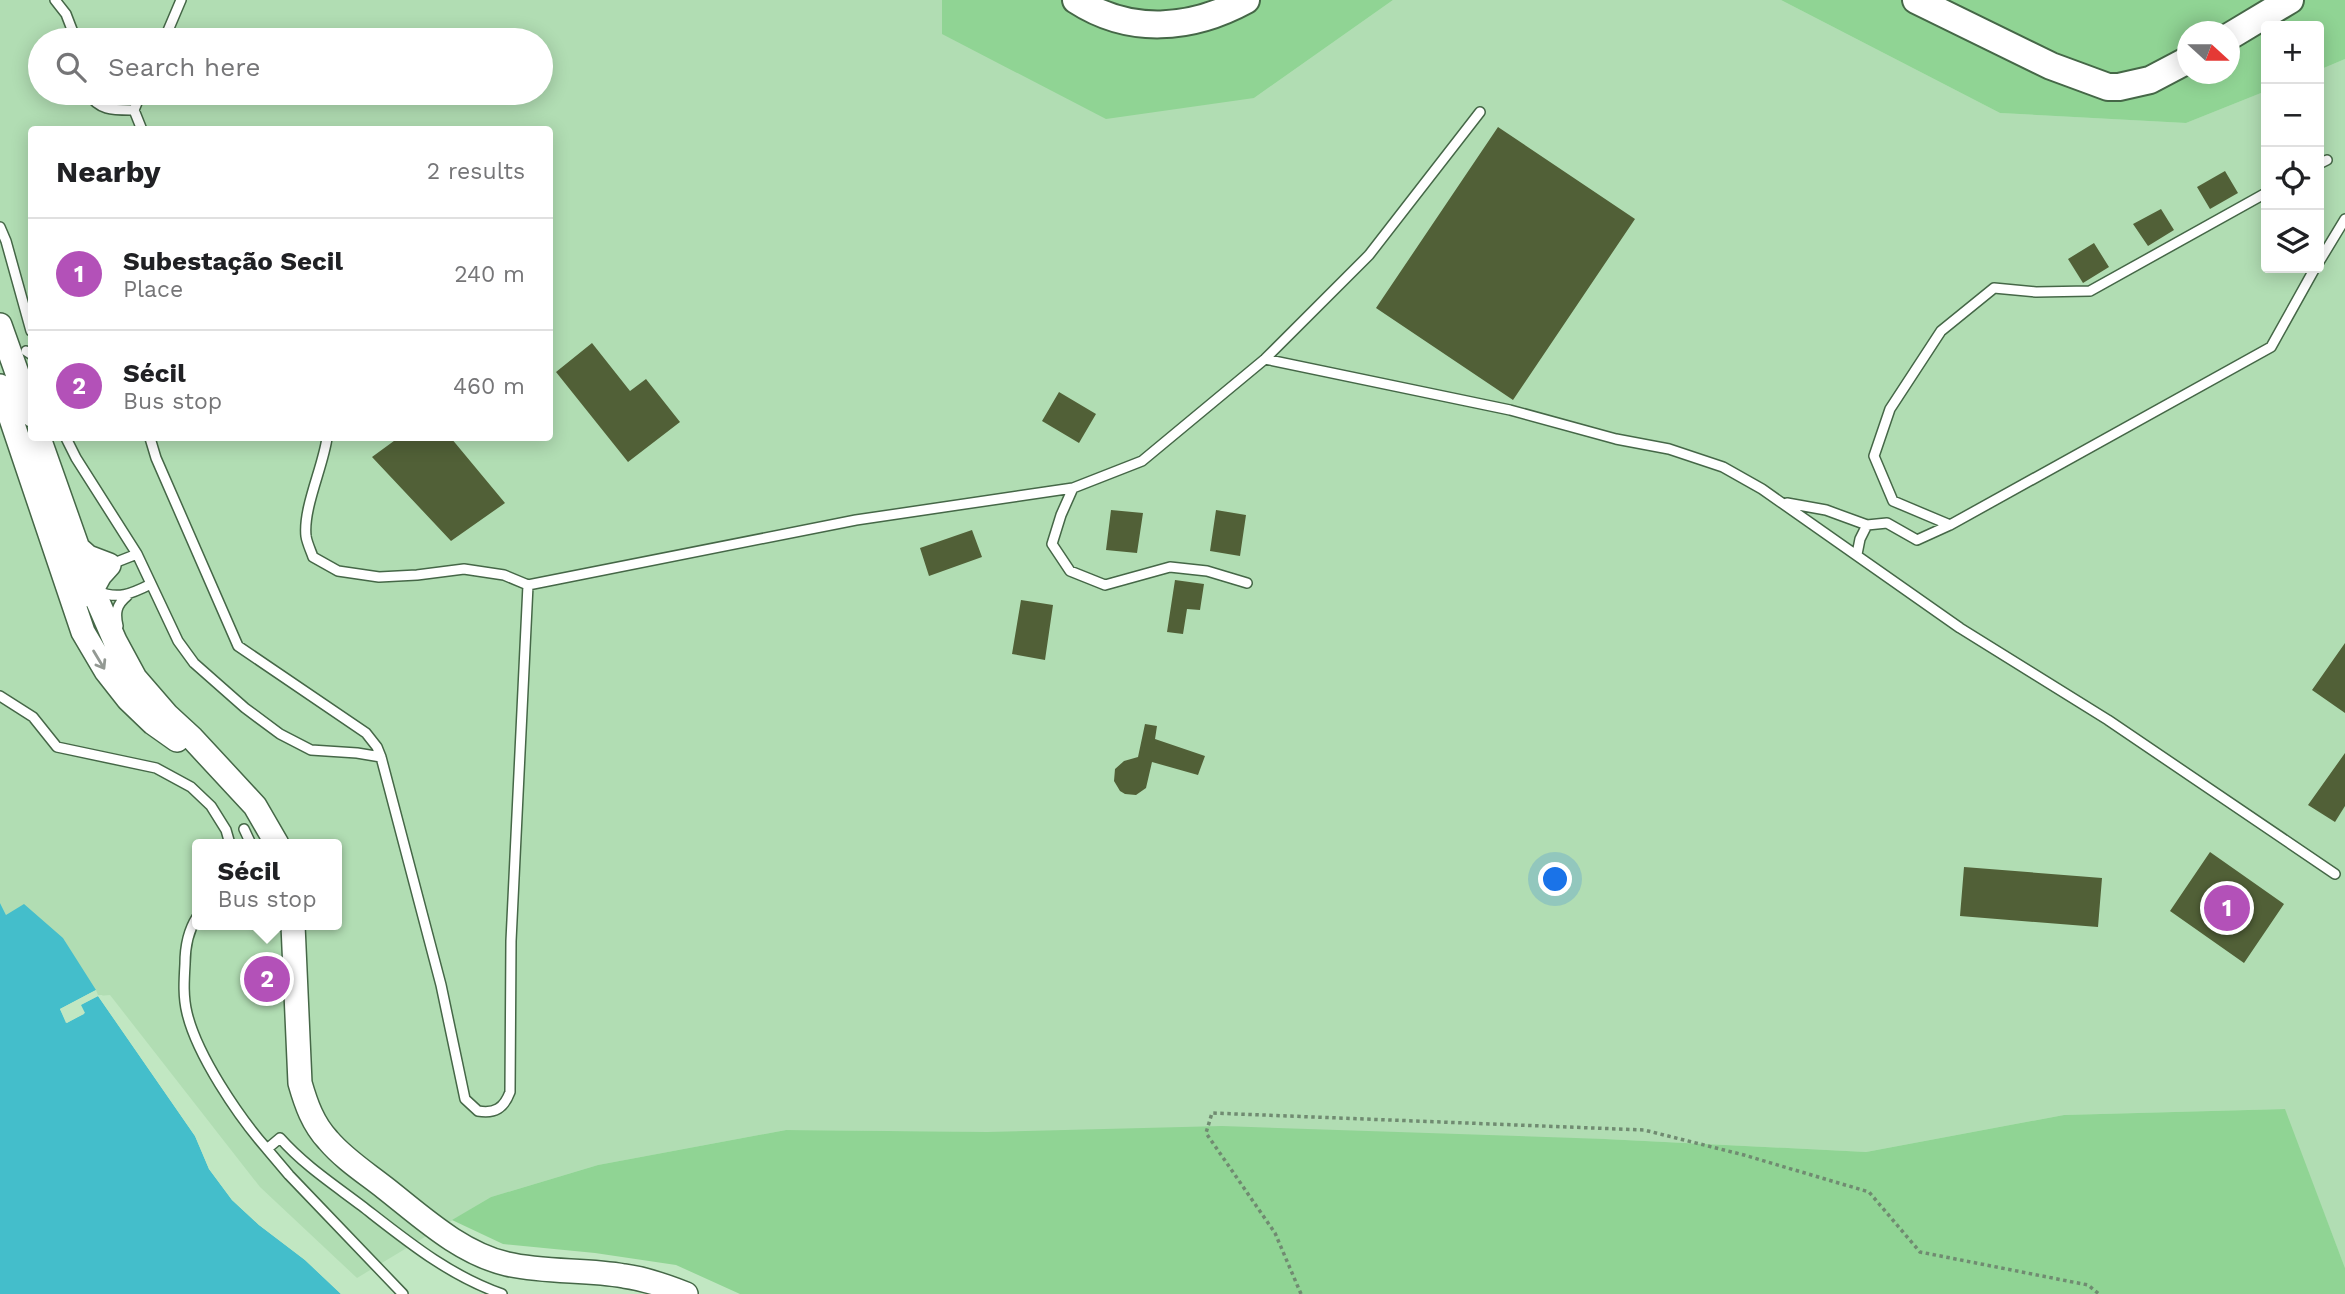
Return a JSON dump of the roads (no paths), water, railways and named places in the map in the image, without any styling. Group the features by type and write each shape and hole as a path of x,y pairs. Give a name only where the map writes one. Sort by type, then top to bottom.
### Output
{"main road":[{"path":"1076,0 1103,15 1147,25 1196,20 1215,15 1246,0"},
{"path":"1916,0 2051,66 2108,87 2150,80 2177,66"},
{"path":"2240,30 2290,0"},
{"path":"0,325 28,404"},
{"path":"0,386 83,632 106,671 136,707 153,723 225,774"},
{"path":"40,441 85,582 135,678 167,716 192,738 255,806 274,839"},
{"path":"75,557 88,557 109,565"},
{"path":"83,632 85,582 109,565"},
{"path":"293,930 300,1083 305,1104 316,1125 352,1163 437,1229 482,1255 509,1265 623,1275 675,1292"}],"lane":[{"path":"55,0 66,14 71,28"},
{"path":"169,28 181,0"},
{"path":"97,105 102,108 134,110"},
{"path":"136,105 134,110 140,126"},
{"path":"327,441 310,502 306,535 313,557 338,571 379,577 464,569 504,575 528,585 856,520 1073,488 1142,461 1265,359 1369,255 1480,112"},
{"path":"1950,525 1893,501 1874,456 1890,409 1941,331 1994,288 2036,292 2090,291 2261,196"},
{"path":"2324,254 2345,219"},
{"path":"0,227 28,320"},
{"path":"1783,503 1826,510 1867,525 1887,523 1917,540 1950,525 2270,347 2312,273"},
{"path":"1265,359 1510,410 1616,439 1669,449 1723,467 1762,489 1960,628 2118,726 2335,874"},
{"path":"0,386 75,557"},
{"path":"68,441 137,554 178,641 194,663 245,708 280,734 311,751 381,757"},
{"path":"151,441 238,646 366,733 377,747 441,985 465,1099 478,1111 493,1112 506,1103 510,1093 511,941 528,585"},
{"path":"1073,488 1052,544 1070,571 1105,585 1170,567 1208,570 1247,583"},
{"path":"1857,554 1867,525"},
{"path":"109,565 137,554"},
{"path":"85,582 106,595 127,596"},
{"path":"142,668 117,624 116,612 119,603 127,596 151,584"},
{"path":"148,678 192,738"},
{"path":"0,696 33,717 57,747 156,768 191,788 211,806 229,839"},
{"path":"244,829 249,839"},
{"path":"192,927 185,957 184,994 187,1013 194,1036 232,1102 248,1127 289,1175 404,1294"},
{"path":"267,1149 280,1138 308,1167 441,1266 502,1294"}],"water":[{"path":"0,903 6,915 24,904 63,938 96,990 60,1009 66,1023 84,1014 80,1005 98,996 195,1136 209,1169 232,1200 259,1225 305,1260 341,1294 0,1294"}],"place":[{"name":"Subestação Secil","path":"2227,908"},
{"name":"Sécil","path":"267,979"}]}
